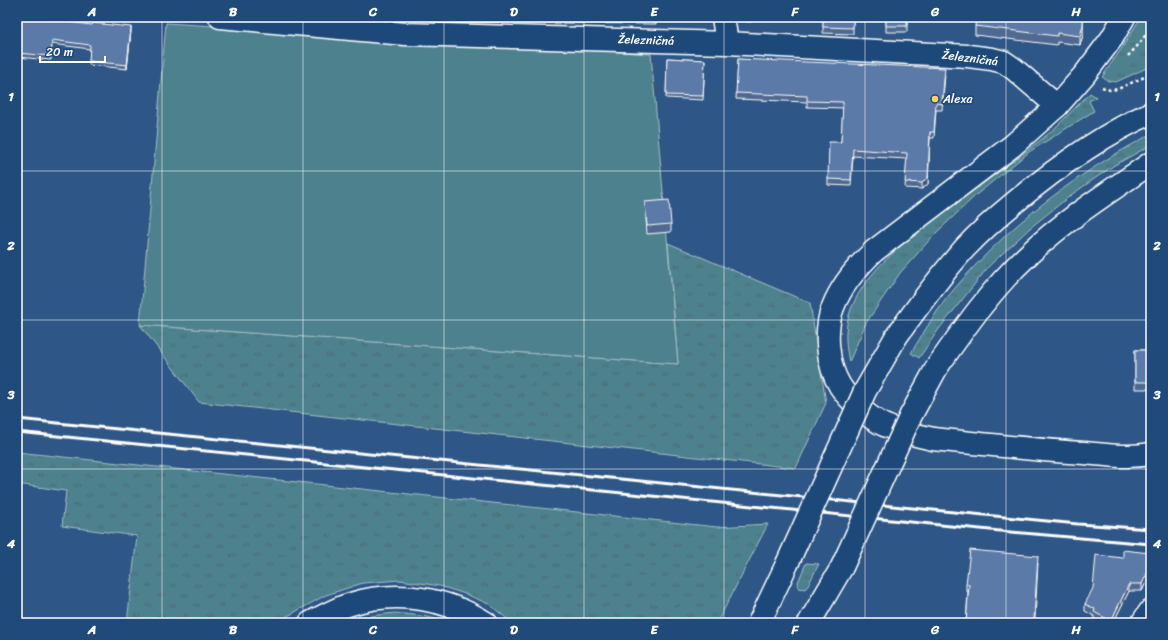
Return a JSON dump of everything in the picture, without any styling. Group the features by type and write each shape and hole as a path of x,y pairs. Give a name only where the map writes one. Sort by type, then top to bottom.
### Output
{"main road":[{"name":"Železničná","path":"220,17 405,34 727,43 992,59 1004,62 1014,69 1057,106"},
{"path":"723,17 727,43"},
{"path":"1124,17 1112,38 1085,74 1057,106 1007,150 874,250 855,269 843,286 832,308 828,329 828,348 832,366 840,386 860,410 881,423 911,434 933,439 1066,452 1116,456 1142,456 1151,454"},
{"path":"760,623 865,392 896,337 929,292 966,247 999,215 1041,180 1082,152 1130,123 1151,113"},
{"path":"820,623 842,567 911,415 937,367 969,321 1002,282 1029,254 1087,206 1151,163"},
{"path":"1116,187 1151,173"},
{"path":"809,623 842,567"},
{"path":"310,623 351,604 393,597 411,597 450,606 470,614 486,623"},
{"path":"1142,623 1151,610"}],"path":[{"path":"1099,86 1110,90 1118,89 1151,74"}],"green space":[{"path":"1141,17 1151,17 1151,66 1116,82 1108,81 1102,77"},
{"path":"166,23 651,54 678,364 140,325"},
{"path":"1090,93 1096,97 1089,101 1094,111 1029,152 976,195 935,234 900,273 866,323 849,362 846,336 847,323 851,309 859,293 880,265 907,240 1048,134"},
{"path":"1151,134 1151,145 1113,166 1071,195 1030,228 989,266 939,329 919,358 911,353 946,299 963,278 1001,240 1064,188 1109,158"},
{"path":"668,243 810,303 826,403 796,468 199,402 140,325 678,364"},
{"path":"17,452 717,527 768,524 717,623 512,623 489,604 465,594 440,586 400,580 363,583 326,595 286,617 279,623 127,623 137,536 62,526 66,491 17,484"},
{"path":"806,563 819,564 805,589 799,588 798,582"},
{"path":"395,613 429,617 448,623 347,623 365,617"}],"building":[{"path":"17,17 54,17 54,20 92,25 93,23 131,27 127,65 89,61 90,45 52,40 51,56 17,53"},
{"path":"656,17 656,20 443,18"},
{"path":"823,17 853,17 853,28 823,27"},
{"path":"886,17 907,17 907,26 886,26"},
{"path":"976,17 1083,17 1083,25 1080,36 1057,33 1057,36 975,26"},
{"path":"667,58 705,60 703,96 666,95"},
{"path":"738,59 945,68 942,104 936,103 934,132 930,132 928,177 922,183 905,182 907,153 853,149 851,180 828,179 829,142 841,142 843,102 807,101 807,96 736,93"},
{"path":"669,200 671,224 647,226 645,202"},
{"path":"1135,350 1151,350 1151,382 1135,382"},
{"path":"970,550 1038,556 1034,619 1051,620 1051,623 966,623 969,584 966,584"},
{"path":"1123,550 1150,553 1149,569 1142,584 1129,584 1111,621 1094,612 1095,609 1085,604 1093,588 1096,555 1123,558"}],"railway":[{"path":"17,419 902,507 1078,524 1151,529"},
{"path":"17,432 1010,532 1151,544"}],"place":[{"name":"Alexa","path":"935,99"}]}
